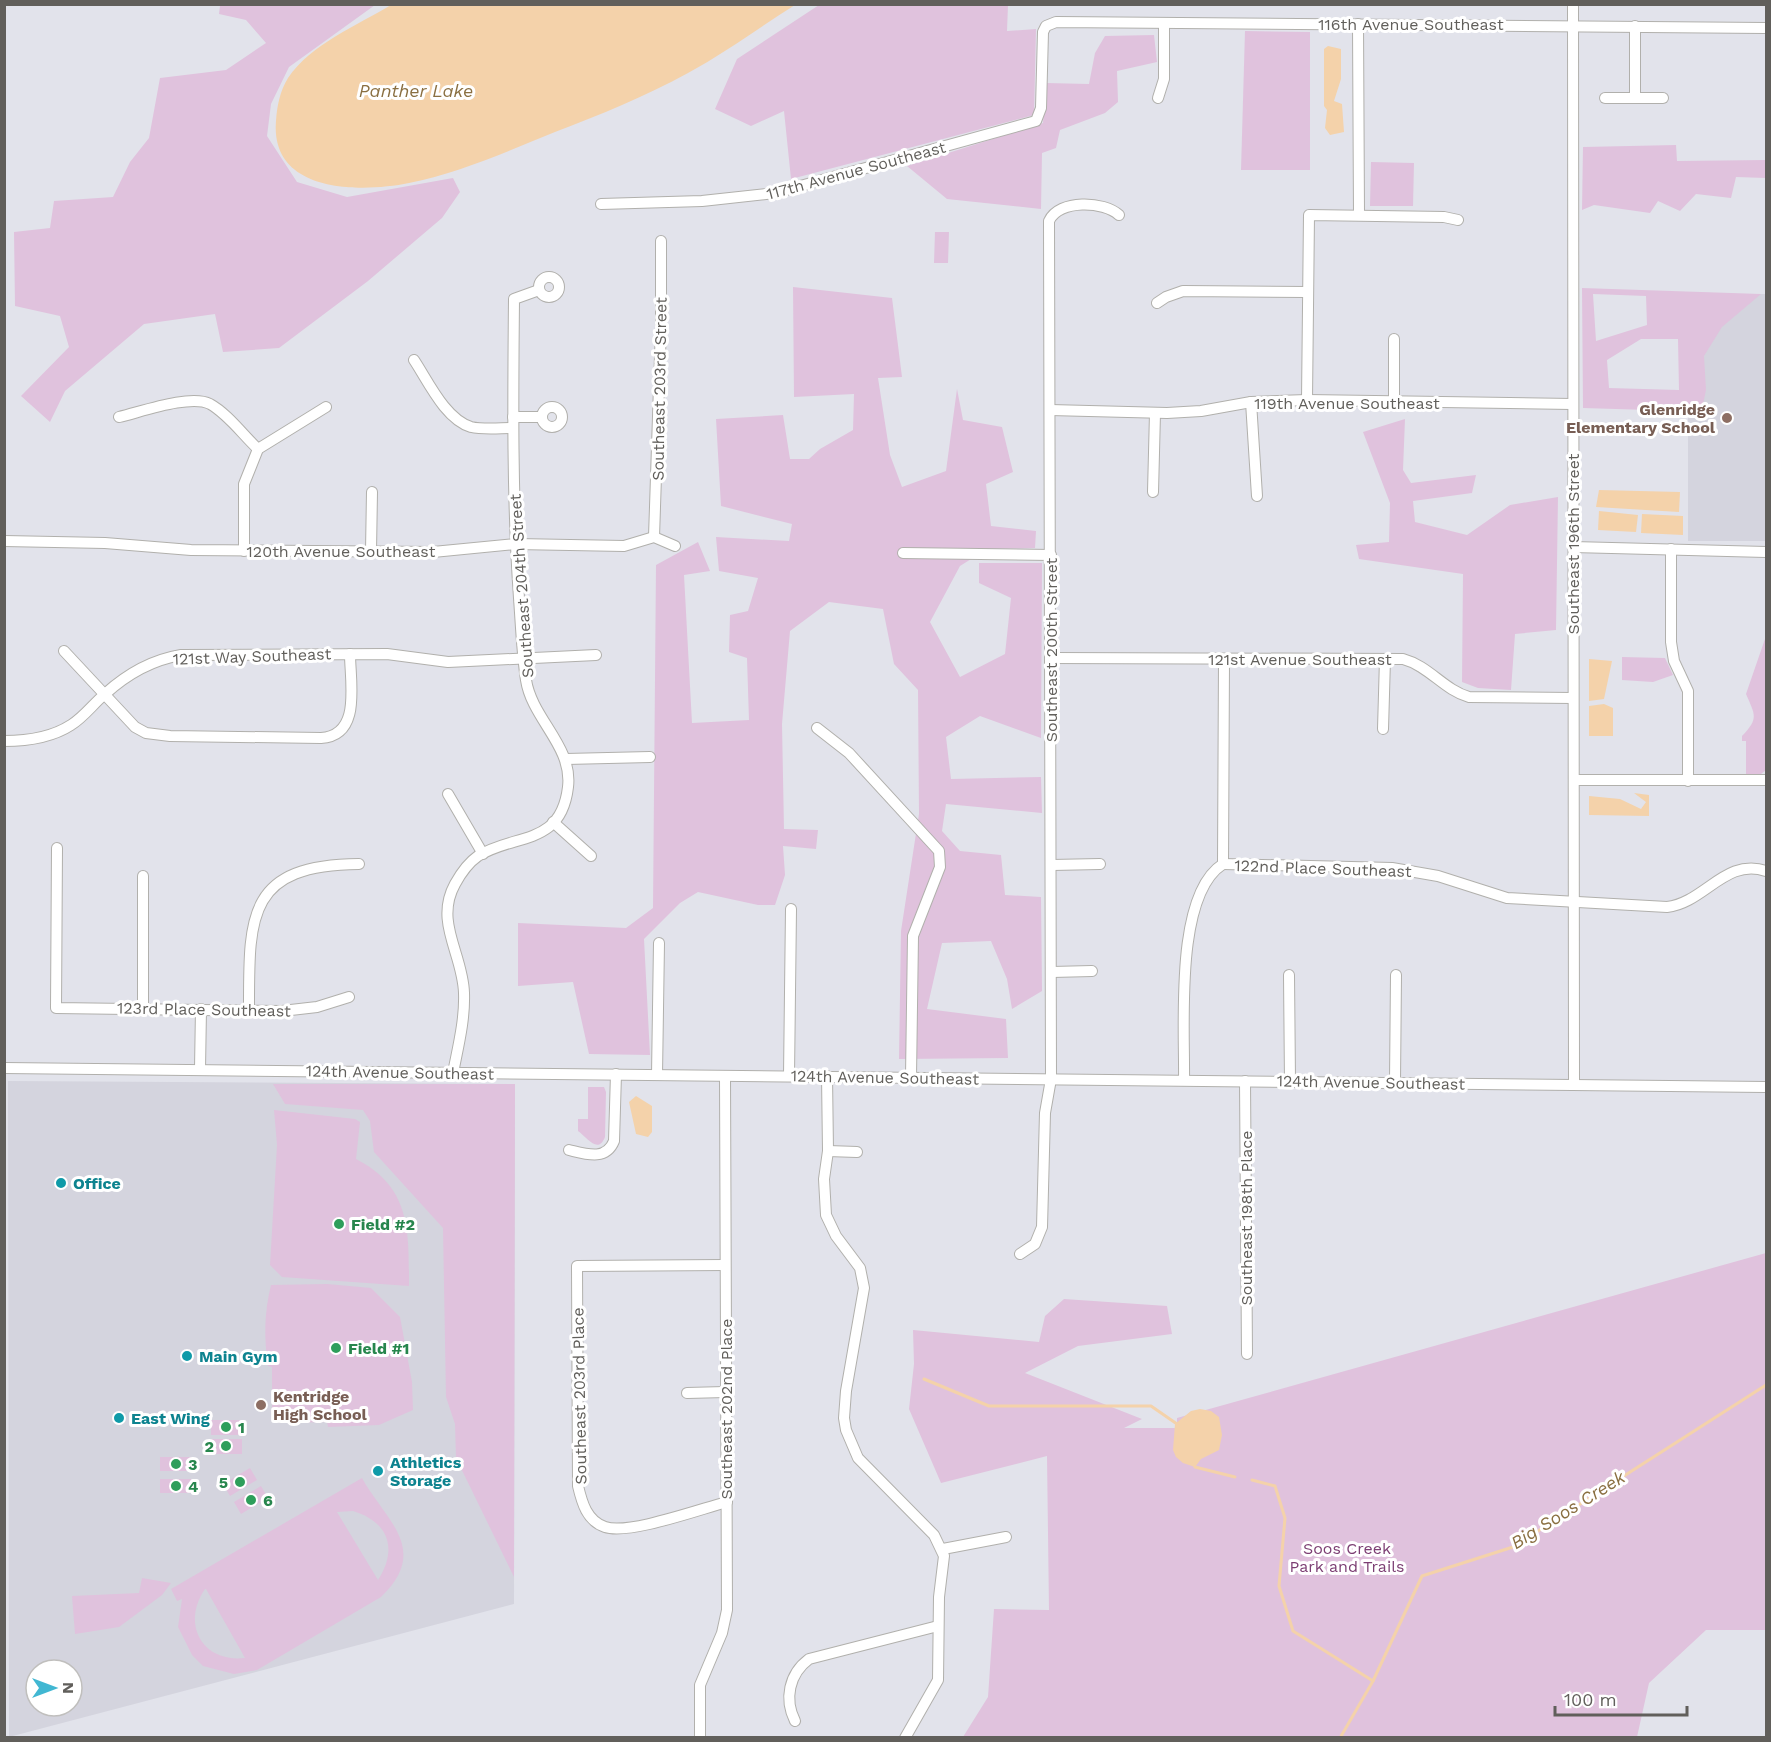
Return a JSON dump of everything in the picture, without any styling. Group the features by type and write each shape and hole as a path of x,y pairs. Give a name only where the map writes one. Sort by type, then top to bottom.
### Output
{"street":[{"name":"Southeast 196th Street","path":"1573,4 1574,1084"},
{"name":"116th Avenue Southeast","path":"1036,121 1041,108 1043,32 1046,26 1056,22 1767,28"},
{"path":"1158,98 1164,79 1164,23"},
{"path":"1358,24 1359,214"},
{"path":"1635,26 1635,98"},
{"path":"1605,98 1663,98"},
{"name":"117th Avenue Southeast","path":"601,204 702,201 775,193 1036,121"},
{"name":"Southeast 200th Street","path":"1020,1254 1035,1244 1042,1227 1045,1113 1051,1079 1052,555 1049,221 1059,210 1072,206 1103,205 1119,215"},
{"path":"1308,400 1309,215 1359,214 1444,217 1458,220"},
{"name":"Southeast 203rd Street","path":"654,537 661,326 661,241"},
{"name":"Southeast 204th Street","path":"453,1073 464,1012 464,990 448,934 446,908 460,876 483,854 528,839 553,822 566,797 569,778 566,759 534,708 528,690 516,544 513,423 514,299 539,290"},
{"path":"1157,303 1183,291 1307,292"},
{"path":"1394,339 1394,402"},
{"path":"414,360 449,412 463,423 481,428 542,417"},
{"name":"119th Avenue Southeast","path":"1050,410 1155,413 1201,411 1251,402 1308,400 1572,404"},
{"path":"119,417 185,402 203,402 214,407 258,448"},
{"path":"1251,402 1257,496"},
{"path":"244,550 244,484 258,448 326,406"},
{"path":"1153,492 1155,413"},
{"path":"371,551 372,492"},
{"path":"654,537 675,546"},
{"name":"120th Avenue Southeast","path":"4,541 114,543 171,549 433,552 516,544 624,546 654,537"},
{"path":"1573,547 1767,552"},
{"path":"1671,549 1671,642 1674,661 1688,691 1688,781"},
{"path":"903,553 1052,555"},
{"path":"64,651 141,731 170,736 328,737 338,734 349,722 350,654"},
{"name":"121st Way Southeast","path":"4,741 33,740 62,730 79,719 105,694 136,670 171,656 190,654 387,654 448,662 596,655"},
{"name":"121st Avenue Southeast","path":"1051,658 1414,662 1425,667 1456,692 1469,697 1573,698"},
{"path":"1184,1080 1186,967 1190,923 1203,887 1215,869 1223,864 1224,660"},
{"path":"1383,729 1384,660"},
{"path":"817,728 849,753 939,851 940,867 913,936 911,1077"},
{"path":"566,759 650,757"},
{"path":"1574,780 1767,780"},
{"path":"448,794 483,854"},
{"path":"553,822 591,856"},
{"name":"123rd Place Southeast","path":"57,848 56,1008 310,1009 350,997"},
{"path":"249,1009 250,935 253,920 269,892 281,881 306,868 329,864 359,864"},
{"path":"1052,865 1100,864"},
{"name":"122nd Place Southeast","path":"1223,864 1392,868 1438,876 1494,896 1575,904 1681,906 1731,872 1743,868 1767,871"},
{"path":"143,1007 144,876"},
{"path":"789,1076 791,909"},
{"path":"657,1075 660,943"},
{"path":"1052,972 1092,971"},
{"path":"1289,975 1290,1081"},
{"path":"1395,1082 1396,975"},
{"path":"200,1069 201,1009"},
{"name":"124th Avenue Southeast","path":"4,1068 1767,1087"},
{"path":"569,1150 592,1155 605,1153 611,1148 614,1141 616,1074"},
{"name":"Southeast 202nd Place","path":"700,1737 700,1685 722,1633 727,1610 725,1076"},
{"path":"827,1076 828,1151 824,1179 826,1215 836,1236 860,1268 864,1288 846,1391 846,1430 858,1458 934,1535 943,1549 945,1562 939,1598 938,1680 905,1737"},
{"name":"Southeast 198th Place","path":"1245,1081 1247,1354"},
{"path":"828,1151 857,1152"},
{"name":"Southeast 203rd Place","path":"725,1265 578,1266 578,1486 587,1514 603,1526 621,1529 727,1502"},
{"path":"687,1393 726,1392"},
{"path":"943,1549 1006,1537"},
{"path":"795,1721 789,1704 791,1684 801,1665 809,1659 938,1626"}],"shaded area":[{"name":"Glenridge Elementary School","path":"1688,294 1766,294 1766,541 1688,541"},
{"name":"Kentridge High School","path":"8,1081 515,1084 514,1604 84,1717 84,1658 24,1658 24,1718 81,1718 9,1737"}],"green space":[{"path":"375,5 289,67 271,104 267,136 297,182 347,197 453,178 460,192 442,218 368,281 279,348 223,352 215,314 144,324 65,391 50,422 21,396 69,347 60,316 15,306 14,232 50,228 54,201 113,197 130,162 149,138 160,78 226,70 266,43 246,20 219,14 220,6"},
{"path":"819,5 1008,5 1007,31 1036,29 1034,115 791,179 784,111 751,126 715,109 737,59"},
{"path":"1245,31 1310,32 1310,170 1241,170"},
{"path":"1154,35 1157,62 1117,71 1118,102 1105,113 1060,130 1056,148 1042,153 1041,209 947,199 907,166 1043,123 1046,83 1089,84 1095,53 1105,36"},
{"path":"1676,145 1677,161 1766,160 1766,178 1736,177 1731,198 1696,194 1680,211 1658,201 1650,213 1594,205 1582,210 1583,147"},
{"path":"1371,162 1414,163 1413,206 1370,206"},
{"path":"935,232 949,232 948,263 934,263"},
{"path":"793,287 892,298 902,377 878,378 890,455 902,487 946,471 957,389 963,420 1002,427 1013,472 986,484 991,526 1036,531 1035,548 987,549 960,566 930,622 960,677 1005,654 1011,598 979,583 979,563 1042,563 1041,738 980,716 946,737 951,779 1041,777 1042,813 946,804 942,831 960,851 1001,855 1005,895 1041,897 1042,991 1012,1009 1007,979 991,941 942,943 927,1009 1006,1019 1008,1058 899,1059 901,931 919,814 918,690 894,664 883,609 829,602 790,631 782,724 784,829 818,830 816,849 783,846 785,875 775,905 758,905 698,892 680,903 644,939 650,1055 589,1054 573,982 518,986 518,923 626,928 653,908 656,565 698,542 710,571 684,575 692,723 749,720 747,658 729,652 730,615 748,611 758,578 719,571 716,537 789,541 792,524 721,506 716,419 783,415 790,459 809,459 820,449 853,430 854,394 794,397"},
{"path":"1582,288 1761,294 1722,327 1704,356 1706,390 1701,414 1681,411 1583,408","holes":["1593,294 1646,296 1647,325 1596,341","1641,339 1678,339 1679,390 1609,388 1607,360"]},
{"path":"1405,419 1403,470 1411,483 1476,475 1472,493 1413,501 1415,522 1467,535 1510,505 1558,497 1556,630 1515,634 1511,690 1478,688 1462,682 1463,574 1359,559 1356,545 1389,542 1390,503 1363,432"},
{"path":"1766,636 1766,770 1761,774 1746,774 1746,741 1742,741 1742,736 1751,725 1754,716 1746,694"},
{"path":"1622,657 1665,658 1673,675 1653,682 1622,680"},
{"path":"273,1084 515,1084 514,1577 456,1458 455,1424 446,1397 443,1228 374,1152 370,1121 363,1110 285,1104"},
{"path":"588,1087 604,1087 606,1092 605,1137 596,1145 578,1131 578,1119 588,1119"},
{"name":"Field #2","path":"274,1110 355,1119 360,1122 356,1159 374,1170 387,1183 397,1197 403,1212 407,1229 409,1286 282,1277 270,1265 277,1145"},
{"name":"Soos Creek Park and Trails","path":"1766,1253 1766,1630 1706,1630 1649,1683 1637,1737 963,1737 988,1697 994,1609 1049,1610 1047,1456 941,1483 909,1409 914,1364 913,1330 1039,1342 1045,1316 1064,1299 1167,1306 1172,1334 1078,1346 1025,1373 1142,1419 1124,1428 1177,1428 1177,1418"},
{"name":"Field #1","path":"327,1284 371,1288 400,1317 412,1382 413,1410 379,1425 328,1427 327,1422 285,1423 272,1408 272,1367 268,1366 265,1335 271,1285"},
{"name":"1","path":"211,1420 242,1420 242,1435 211,1435"},
{"name":"2","path":"211,1439 242,1439 242,1454 211,1454"},
{"name":"3","path":"160,1457 191,1457 191,1471 160,1471"},
{"name":"5","path":"250,1468 257,1480 230,1496 223,1484"},
{"path":"362,1478 391,1521 399,1535 403,1549 402,1564 395,1580 381,1597 257,1670 234,1674 203,1666 192,1655 178,1627 182,1599 177,1601 171,1589","holes":["353,1511 375,1522 382,1529 386,1538 388,1558 378,1580 337,1512","206,1589 245,1658 230,1658 217,1654 207,1648 200,1638 195,1615 198,1602"]},
{"name":"4","path":"160,1479 191,1479 191,1493 160,1493"},
{"name":"6","path":"261,1486 268,1498 241,1514 234,1502"},
{"path":"142,1578 171,1583 162,1595 119,1627 75,1634 72,1596 139,1593"}],"water":[{"name":"Panther Lake","path":"391,5 795,5 715,57 656,90 589,119 465,167 428,179 367,188 322,183 303,175 287,162 278,145 276,115 285,83 298,66 322,45"},
{"path":"1328,46 1341,49 1341,79 1334,101 1342,104 1344,132 1330,135 1325,128 1327,110 1324,106 1324,49"},
{"path":"1599,490 1680,492 1679,512 1596,507"},
{"path":"1599,511 1638,515 1636,532 1598,530"},
{"path":"1642,514 1683,516 1683,535 1641,533"},
{"path":"1589,659 1612,661 1604,699 1589,701"},
{"path":"1604,704 1613,708 1613,736 1589,736 1589,706"},
{"path":"1634,793 1649,795 1649,816 1589,815 1589,796 1620,799 1641,809 1646,802"},
{"path":"636,1096 652,1106 652,1132 648,1137 636,1134 629,1102"},
{"path":"1200,1409 1211,1411 1219,1417 1222,1435 1219,1450 1201,1459 1195,1467 1183,1463 1176,1457 1173,1450 1175,1424 1191,1411"}],"waterway":[{"path":"924,1379 989,1406 1151,1406 1177,1424"},
{"name":"Big Soos Creek","path":"1340,1738 1373,1681 1422,1576 1513,1547 1766,1385"},
{"path":"1194,1463 1195,1467 1235,1477"},
{"path":"1252,1480 1275,1486 1285,1518 1279,1586 1293,1631 1373,1681"}],"place":[{"name":"Glenridge Elementary School","path":"1727,418"},
{"name":"Office","path":"61,1183"},
{"name":"Field #2","path":"339,1224"},
{"name":"Field #1","path":"336,1348"},
{"name":"Main Gym","path":"187,1356"},
{"name":"Kentridge High School","path":"261,1405"},
{"name":"East Wing","path":"119,1418"},
{"name":"1","path":"226,1427"},
{"name":"2","path":"226,1446"},
{"name":"3","path":"176,1464"},
{"name":"Athletics Storage","path":"378,1471"},
{"name":"5","path":"240,1482"},
{"name":"4","path":"176,1486"},
{"name":"6","path":"251,1500"}]}
